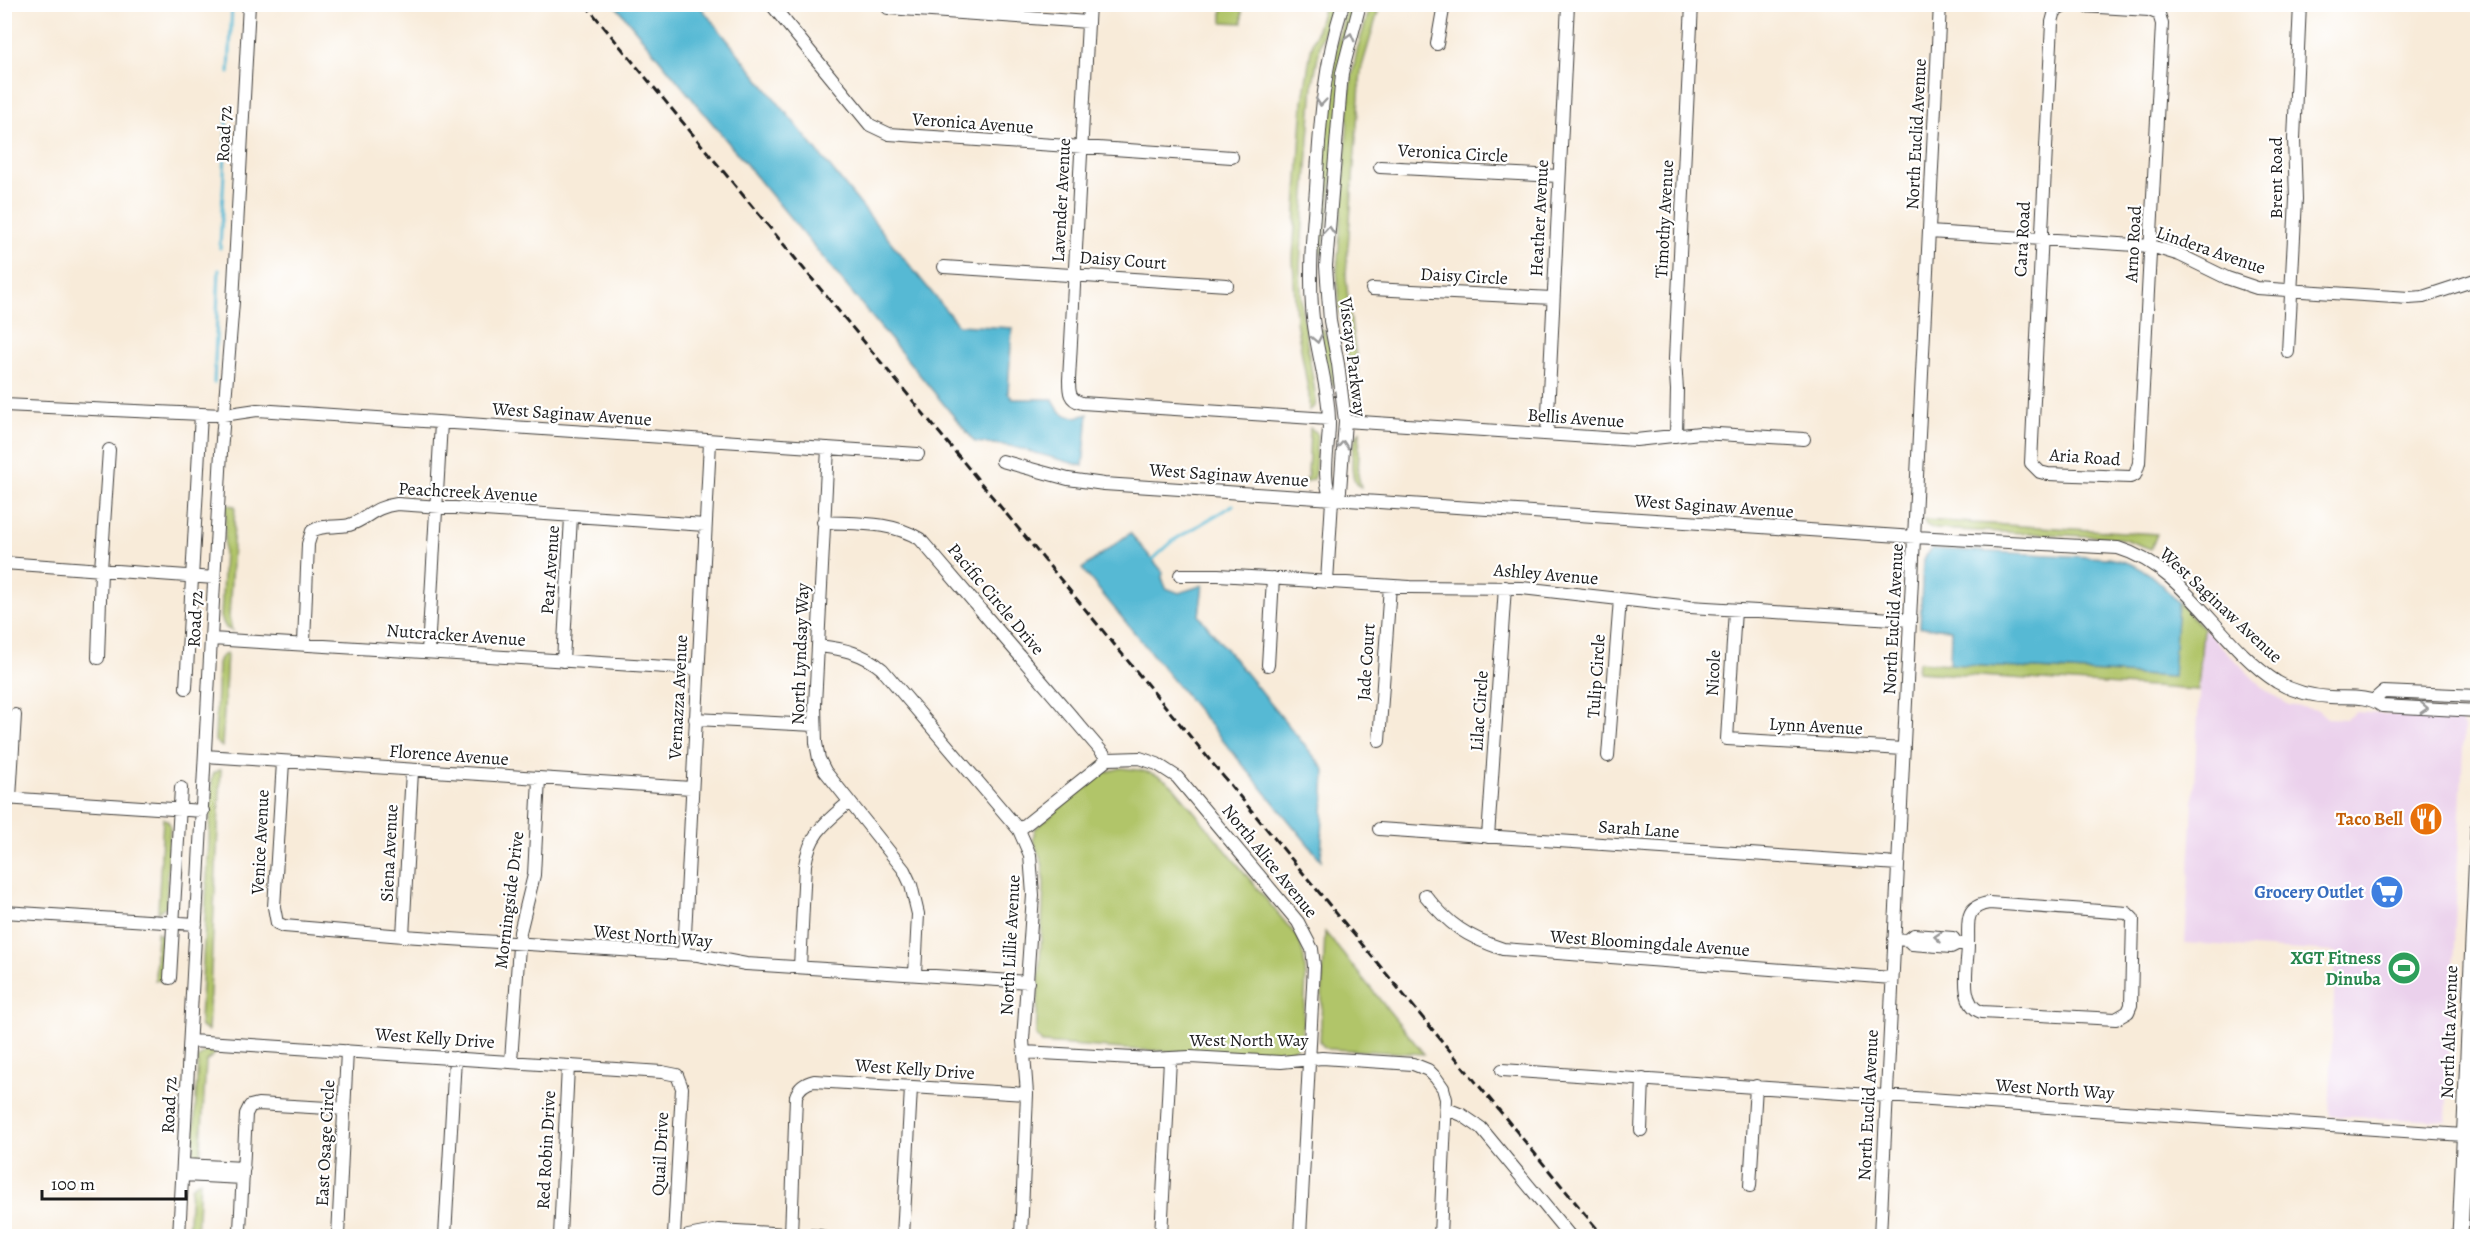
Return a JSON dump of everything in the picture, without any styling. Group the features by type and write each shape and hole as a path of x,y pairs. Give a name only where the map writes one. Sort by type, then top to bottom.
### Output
{"main road":[{"name":"North Alta Avenue","path":"2460,1236 2471,1135 2478,828"}],"street":[{"name":"Road 72","path":"179,1236 223,415 233,302 249,4"},
{"name":"Veronica Avenue","path":"771,4 870,125 878,130 900,135 1232,157"},
{"name":"Lavender Avenue","path":"1089,4 1070,396 1082,403 1329,419"},
{"name":"Viscaya Parkway","path":"1343,4 1333,36 1322,93 1311,262 1312,309 1324,373 1329,419 1326,489 1332,500 1340,490 1345,421 1340,375 1330,321 1326,266 1338,106 1344,65 1360,4"},
{"path":"1437,44 1444,4"},
{"name":"Heather Avenue","path":"1547,434 1568,4"},
{"name":"Timothy Avenue","path":"1676,436 1675,359 1692,4"},
{"name":"North Euclid Avenue","path":"1880,1236 1940,4"},
{"name":"Brent Road","path":"2288,352 2296,199 2294,140 2300,4"},
{"name":"Arno Road","path":"2055,11 2066,5 2149,10 2159,14 2162,24 2139,463 2135,475"},
{"path":"888,8 1088,22"},
{"name":"Cara Road","path":"2034,468 2031,457 2040,238 2052,22 2055,11"},
{"name":"Veronica Circle","path":"1380,167 1559,177"},
{"name":"Lindera Avenue","path":"1929,232 2151,246 2180,255 2241,284 2258,288 2409,298 2431,295 2478,279"},
{"path":"1311,262 1315,262 1320,267 1323,312 1330,321"},
{"name":"Daisy Court","path":"944,267 1227,285"},
{"name":"Daisy Circle","path":"1372,289 1554,298"},
{"name":"West Saginaw Avenue","path":"4,405 223,415 258,410 710,442 918,454"},
{"path":"186,688 194,576 201,414"},
{"name":"Bellis Avenue","path":"1345,421 1636,440 1713,433 1804,439"},
{"path":"428,651 441,423"},
{"name":"Vernazza Avenue","path":"684,954 710,442"},
{"name":"North Lyndsay Way","path":"828,448 814,725 819,759 831,780 896,859 911,885 918,914 915,974"},
{"path":"99,658 101,570 109,450"},
{"name":"West Saginaw Avenue","path":"1002,461 1085,483 2118,548 2133,552 2163,571 2237,646 2278,682 2315,695 2374,700 2382,706 2478,711"},
{"name":"Aria Road","path":"2034,468 2048,474 2122,478 2135,475"},
{"path":"1327,582 1332,500"},
{"name":"Peachcreek Avenue","path":"304,643 308,543 312,531 317,527 348,525 384,506 397,504 705,525"},
{"name":"Pear Avenue","path":"562,661 571,517"},
{"name":"Pacific Circle Drive","path":"823,522 892,527 908,531 920,539 1108,759"},
{"path":"4,563 215,578"},
{"name":"Ashley Avenue","path":"1180,575 1201,574 1390,586 1505,587 1735,610 1910,620"},
{"path":"1268,665 1273,579"},
{"name":"Jade Court","path":"1379,741 1390,586"},
{"name":"Lilac Circle","path":"1488,837 1505,587"},
{"name":"Tulip Circle","path":"1608,756 1620,599"},
{"name":"Nicole","path":"1727,739 1735,610"},
{"name":"Nutcracker Avenue","path":"212,639 698,669"},
{"name":"North Lillie Avenue","path":"819,646 858,653 882,669 1019,830 1030,855 1033,879 1024,1052 1027,1094 1021,1236"},
{"name":"West Saginaw Avenue","path":"2374,700 2383,692 2478,696"},
{"path":"15,715 7,798 203,811"},
{"path":"695,719 814,725"},
{"name":"Lynn Avenue","path":"1727,739 1904,749"},
{"name":"Florence Avenue","path":"205,756 692,788"},
{"name":"North Alice Avenue","path":"1108,759 1140,758 1157,764 1177,777 1298,922 1312,949 1314,966 1300,1236"},
{"path":"1019,830 1108,759"},
{"name":"Venice Avenue","path":"277,922 274,907 282,762"},
{"name":"Siena Avenue","path":"403,936 412,771"},
{"name":"Morningside Drive","path":"512,1061 519,945 522,921 534,875 539,779"},
{"path":"170,978 181,788"},
{"path":"800,967 805,866 808,849 822,825 848,802"},
{"name":"Sarah Lane","path":"1379,829 1898,864"},
{"name":"West Bloomingdale Avenue","path":"1425,895 1457,929 1479,941 1503,949 1892,978"},
{"path":"1979,904 2127,913 2133,919 2134,931 2131,1005 2128,1012 2116,1019 1981,1012 1973,1009 1966,997 1963,944 1969,914 1972,908 1979,904"},
{"path":"4,912 196,924"},
{"name":"West North Way","path":"277,922 292,928 519,945 684,954 746,964 1028,982"},
{"path":"1894,939 1908,940 1912,944 1951,947 1963,944"},
{"name":"West Kelly Drive","path":"190,1041 671,1072 677,1075"},
{"name":"East Osage Circle","path":"338,1236 347,1051"},
{"name":"West North Way","path":"1024,1052 1281,1062 1310,1059 1421,1066 1428,1070 1443,1088 1447,1109"},
{"path":"445,1236 455,1058"},
{"path":"1161,1236 1170,1059"},
{"name":"Red Robin Drive","path":"560,1236 568,1066"},
{"name":"West North Way","path":"1502,1070 2471,1135"},
{"name":"Quail Drive","path":"674,1236 682,1088 677,1075"},
{"path":"1641,1130 1643,1079"},
{"name":"West Kelly Drive","path":"791,1234 796,1096 801,1086 814,1081 1027,1094"},
{"path":"1750,1186 1756,1086"},
{"path":"903,1236 911,1088"},
{"path":"242,1236 240,1230 246,1114 250,1106 258,1104 345,1109"},
{"path":"1440,1236 1447,1109 1462,1114 1481,1128 1570,1236"},
{"path":"183,1170 243,1173"},
{"path":"688,1236 719,1230 821,1236"}],"shaded area":[{"path":"2203,628 2264,689 2289,705 2318,710 2327,718 2346,719 2356,712 2460,719 2464,727 2446,1121 2329,1116 2336,952 2185,943"}],"green space":[{"path":"1222,5 1242,5 1242,23 1222,22"},
{"path":"1324,5 1332,5 1321,41 1313,83 1300,266 1302,310 1316,399 1315,406 1309,410 1309,395 1296,321 1293,258 1303,100 1311,50"},
{"path":"1347,5 1356,5 1322,256 1317,249 1329,73"},
{"path":"1371,5 1380,5 1361,70 1346,274 1359,378 1360,413 1354,406 1353,383 1340,313 1337,272 1350,88 1357,50"},
{"path":"1319,329 1323,329 1330,345 1338,385 1333,385 1325,361"},
{"path":"1310,428 1317,435 1315,473 1313,479 1303,483 1308,475"},
{"path":"1360,431 1358,475 1361,487 1354,480 1352,466 1353,450"},
{"path":"226,505 235,506 229,618 232,631 226,628 221,618"},
{"path":"1924,520 2157,534 2151,549 2124,539 2109,537 1934,529 1926,525"},
{"path":"2178,602 2203,628 2198,690 1917,672 1918,662 2172,677"},
{"path":"227,653 222,747 215,741 218,663 220,658"},
{"path":"1121,768 1156,775 1174,787 1298,938 1305,963 1306,990 1301,1043 1293,1050 1282,1055 1137,1050 1042,1043 1036,1035 1044,886 1043,866 1033,839 1035,829 1102,773"},
{"path":"221,769 208,1031 201,1027 200,1022 212,778 214,773"},
{"path":"163,818 170,825 166,906 158,912"},
{"path":"157,932 164,938 163,981 155,980"},
{"path":"1325,932 1424,1054 1328,1049 1323,1046 1320,1042"},
{"path":"206,1051 216,1052 206,1062 200,1162 193,1153 198,1058"},
{"path":"200,1180 197,1236 188,1236 191,1187"}],"water":[{"path":"615,5 699,5 958,325 1012,328 1008,393 1013,399 1053,399 1062,413 1077,417 1088,414 1083,466 1010,446 975,442"},
{"path":"1130,533 1163,572 1162,578 1166,588 1179,593 1203,585 1199,616 1325,770 1321,860 1082,569"},
{"path":"1932,549 2109,558 2140,568 2155,579 2178,602 2173,677 1950,664 1951,629 1920,627 1923,559"}],"waterway":[{"path":"229,73 232,4"},
{"path":"220,248 227,116"},
{"path":"214,383 219,270"},
{"path":"1150,562 1174,540 1233,505"}],"railway":[{"path":"585,4 1603,1236"}],"place":[{"name":"Taco Bell","path":"2426,819"},
{"name":"Grocery Outlet","path":"2387,892"},
{"name":"XGT Fitness Dinuba","path":"2404,968"}]}
